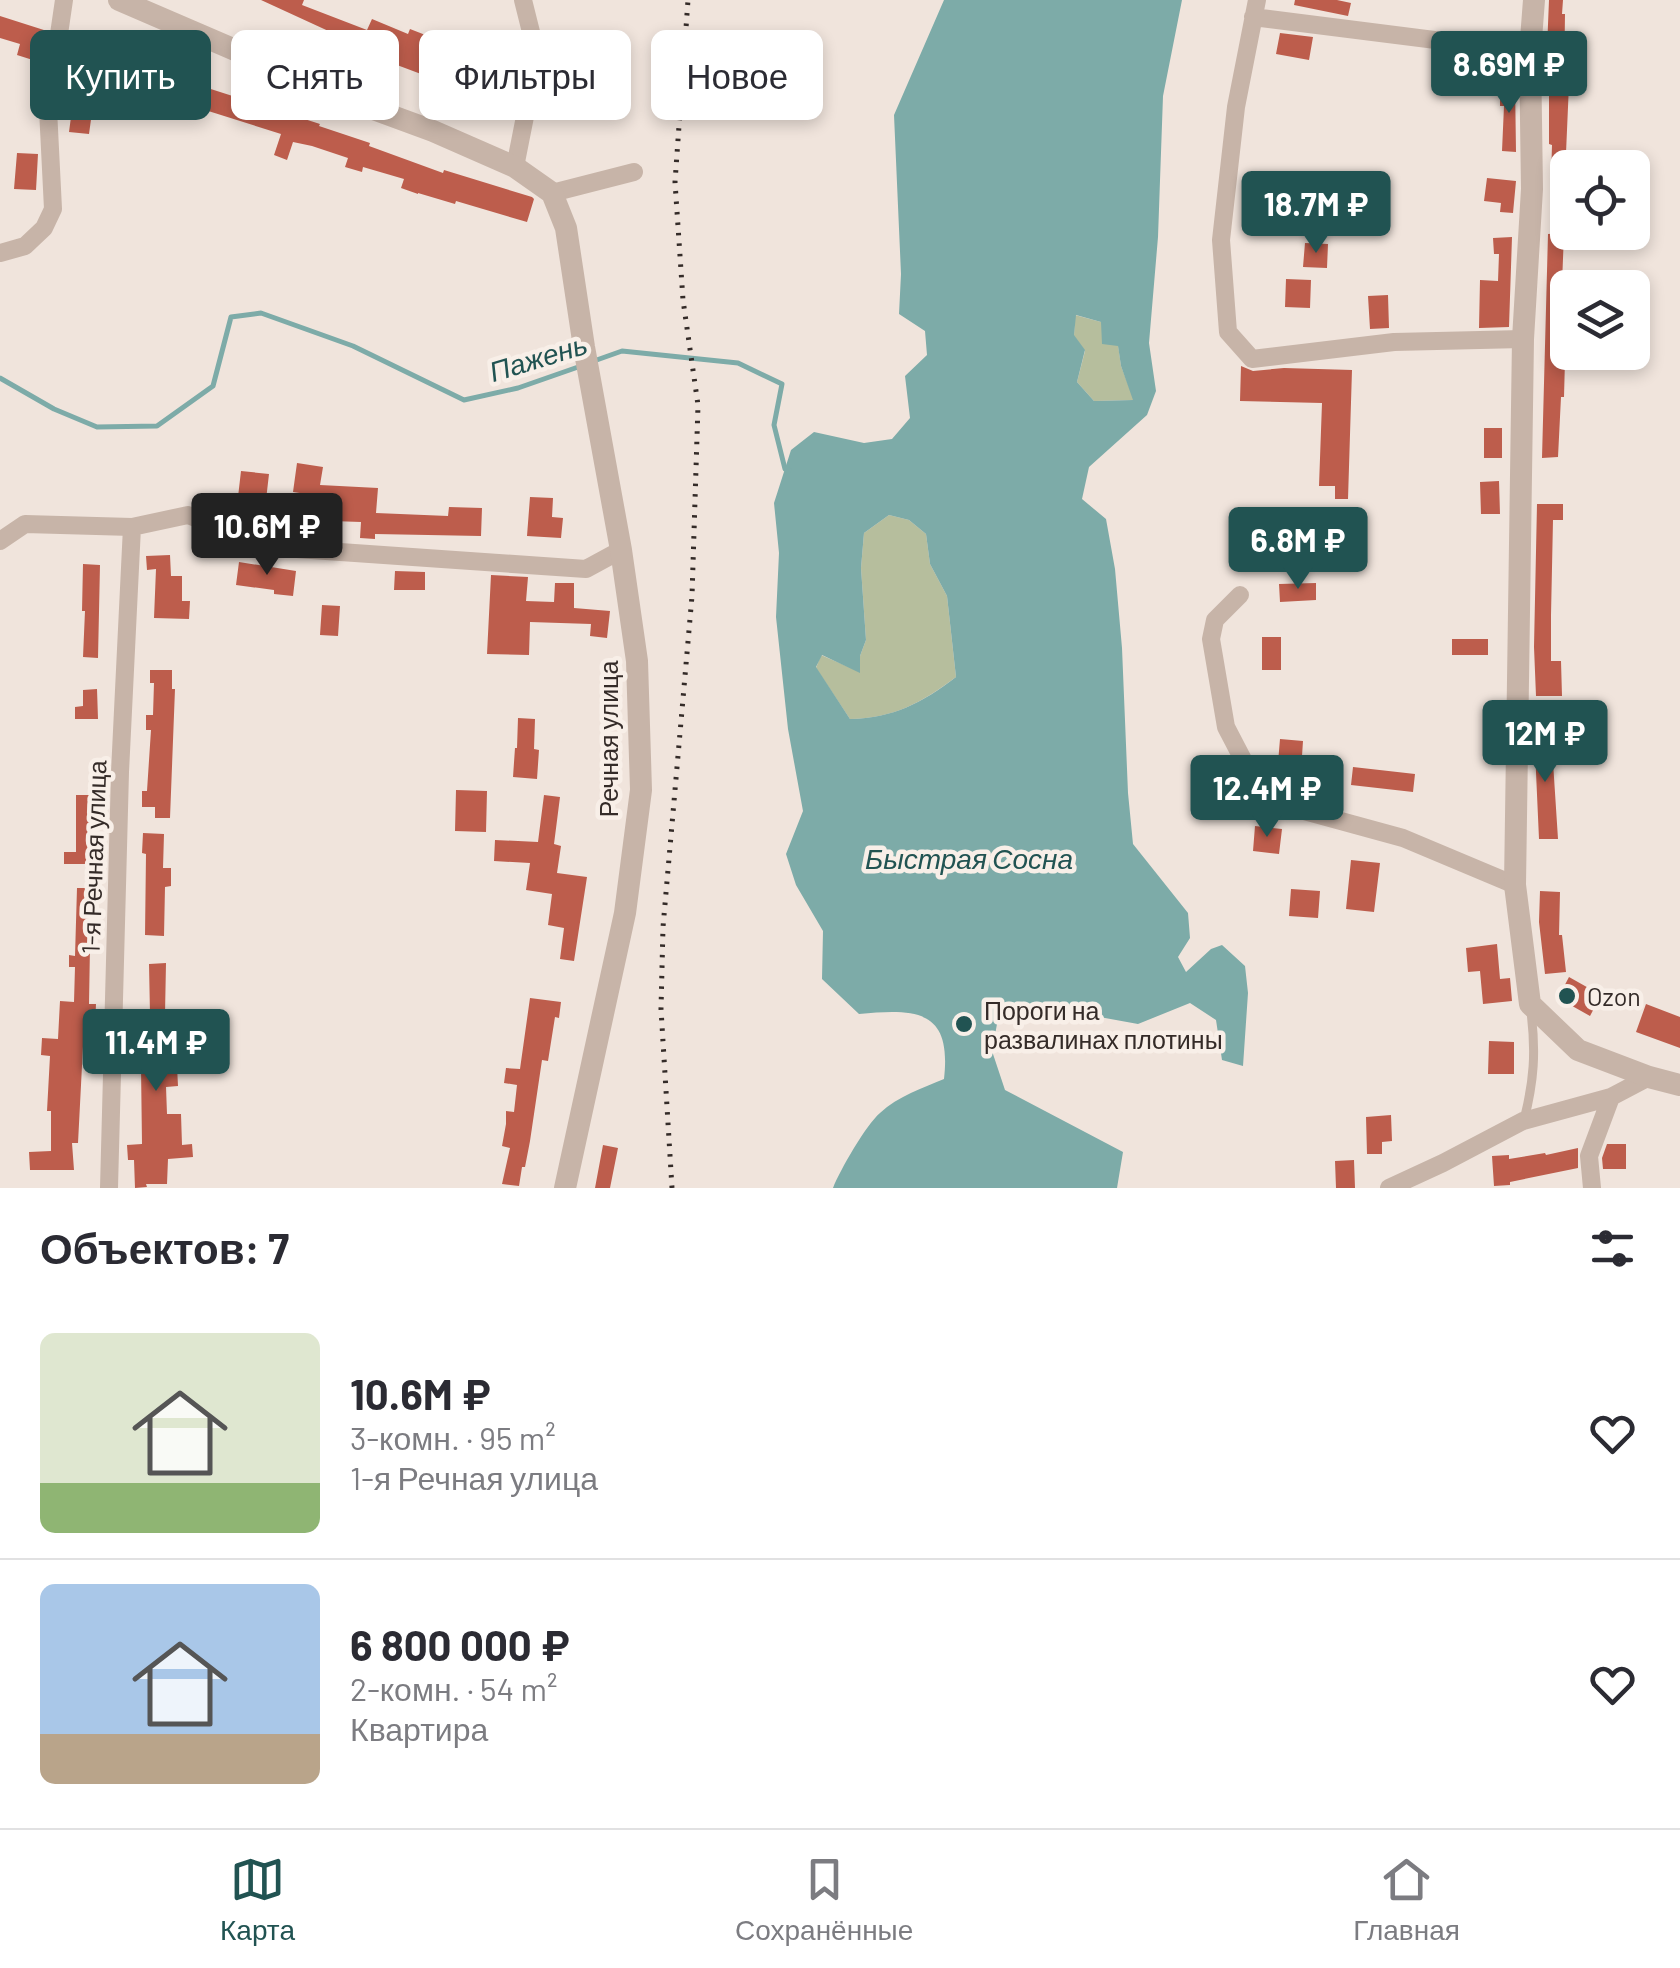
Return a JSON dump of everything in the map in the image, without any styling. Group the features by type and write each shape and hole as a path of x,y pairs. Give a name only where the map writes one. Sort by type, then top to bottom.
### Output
{"street":[{"path":"0,253 24,246 44,228 54,209 48,109 64,0"},
{"path":"119,0 515,166 552,193 634,172"},
{"path":"515,166 537,56 524,0"},
{"path":"1534,0 1530,52 1532,189 1522,339 1514,886 1530,1004 1578,1050 1680,1085"},
{"path":"1522,339 1394,342 1252,359 1228,332 1221,240 1236,107 1255,8 1530,52"},
{"name":"Речная улица","path":"552,193 566,228 638,661 641,790 625,914 566,1188"},
{"path":"0,541 26,524 132,527 188,515 268,547 586,569 621,550"},
{"name":"1-я Речная улица","path":"110,1188 120,772 132,527"},
{"path":"1240,595 1215,620 1211,638 1226,726 1264,800 1403,838 1514,886"},
{"path":"1388,1188 1523,1122 1611,1097 1649,1077"},
{"path":"1592,1188 1589,1156 1611,1097"}],"lane":[{"path":"1523,1122 1536,1050 1530,1004"}],"green space":[{"path":"1075,315 1101,322 1118,345 1134,400 1094,401 1077,382 1085,351 1074,336"},
{"path":"889,515 909,520 926,534 930,564 947,596 956,677 906,707 880,716 850,719 816,668 821,655 860,672 866,640 861,568 864,533"}],"water":[{"name":"Быстрая Сосна","path":"944,0 1182,0 1163,96 1149,343 1156,391 1147,415 1089,467 1082,499 1106,519 1115,569 1133,844 1188,913 1190,938 1178,957 1186,972 1211,949 1222,945 1245,966 1248,993 1243,1066 1222,1060 1216,1020 1190,1003 1138,1024 1094,1016 1053,1020 1025,1012 997,1024 992,1051 1005,1090 1123,1152 1117,1188 833,1188 854,1148 880,1113 903,1097 944,1079 945,1056 936,1026 913,1014 859,1014 822,979 823,931 796,885 786,854 803,811 788,729 776,617 779,553 774,503 791,450 814,432 864,443 892,439 910,418 905,376 927,355 925,331 899,314 901,274 894,115","holes":["1076,315 1101,322 1102,344 1118,346 1133,400 1094,401 1077,382 1085,350 1074,335","889,515 909,520 926,534 930,564 947,596 956,677 906,707 880,716 850,719 816,667 822,655 860,673 860,656 866,640 861,568 864,533"]}],"building":[{"path":"261,0 304,0 302,5 367,30 326,30"},
{"path":"1295,0 1351,3 1348,16 1294,5"},
{"path":"1549,0 1563,0 1564,84 1569,84 1566,150 1552,150 1549,144"},
{"path":"0,16 44,30 30,30 30,59 17,55 20,44 0,38"},
{"path":"372,19 398,30 367,30"},
{"path":"399,30 419,32 419,73 399,66"},
{"path":"1280,33 1313,37 1309,60 1276,54"},
{"path":"1500,82 1515,82 1516,152 1502,151 1504,106 1500,106"},
{"path":"211,89 231,95 231,118 211,112"},
{"path":"71,120 91,120 89,134 69,132"},
{"path":"237,120 308,120 443,173 444,170 532,197 527,222 401,188 404,179 363,167 362,172 345,167 348,158 312,146 293,142 287,160 274,155 281,134"},
{"path":"17,153 38,154 36,190 14,189"},
{"path":"1487,178 1516,181 1513,213 1500,212 1501,203 1484,201"},
{"path":"1548,234 1550,250 1563,250 1563,270 1550,270 1550,370 1565,370 1564,397 1558,457 1542,458"},
{"path":"1512,237 1509,327 1479,328 1480,280 1498,281 1499,254 1494,254 1493,238"},
{"path":"1305,243 1328,244 1327,268 1303,267"},
{"path":"1286,279 1311,280 1310,308 1285,307"},
{"path":"1388,295 1389,328 1370,329 1368,296"},
{"path":"1241,366 1253,371 1352,370 1348,499 1335,499 1335,486 1319,486 1322,403 1240,401"},
{"path":"1484,428 1502,428 1502,458 1484,458"},
{"path":"297,463 323,467 320,485 378,488 376,513 448,516 449,507 482,508 481,536 375,534 375,539 360,538 361,522 332,521 334,498 293,492"},
{"path":"241,471 269,474 266,500 238,497"},
{"path":"1499,481 1500,514 1481,514 1480,482"},
{"path":"530,497 553,498 552,517 563,518 561,538 527,536"},
{"path":"1537,504 1563,504 1563,520 1553,520 1551,615 1551,661 1561,661 1562,696 1536,696"},
{"path":"170,555 171,576 182,576 182,601 190,601 189,619 154,618 156,569 147,570 146,556"},
{"path":"239,562 296,571 293,596 236,585"},
{"path":"83,564 100,565 98,658 83,657"},
{"path":"395,571 425,572 425,590 394,590"},
{"path":"491,575 528,577 526,601 554,602 555,583 574,583 574,608 610,611 607,638 590,636 591,624 530,622 529,655 487,654"},
{"path":"1316,583 1316,600 1280,602 1279,584"},
{"path":"322,605 340,606 338,636 320,635"},
{"path":"1262,637 1281,637 1281,670 1262,670"},
{"path":"1452,639 1488,639 1488,655 1452,655"},
{"path":"150,670 172,670 175,689 170,818 155,818 155,807 142,807 142,791 147,791 151,730 146,730 146,715 153,715 154,683 150,683"},
{"path":"97,689 98,719 75,719 75,707 83,706 83,690"},
{"path":"518,718 535,719 537,779 513,777"},
{"path":"1534,728 1551,728 1558,839 1539,839"},
{"path":"1280,739 1303,741 1302,756 1318,758 1316,778 1277,775"},
{"path":"1353,767 1415,774 1413,792 1351,785"},
{"path":"456,790 487,791 486,832 455,831"},
{"path":"76,795 95,795 92,864 64,864 64,852 76,852"},
{"path":"544,795 560,797 554,844 561,846 557,873 587,877 574,961 560,959 564,928 548,925 552,894 526,890 530,863 494,861 495,840 538,842"},
{"path":"1255,826 1282,829 1279,854 1253,851"},
{"path":"143,833 164,834 163,868 171,868 171,886 165,887 164,936 145,935"},
{"path":"1351,860 1380,863 1374,912 1346,909"},
{"path":"77,888 91,888 89,1004 96,1004 95,1027 84,1027 78,1143 72,1143 74,1170 30,1170 29,1152 51,1151 51,1111 47,1111 50,1056 41,1055 42,1038 58,1039 60,1001 74,1002 75,967 69,967 69,955 75,956"},
{"path":"1291,889 1320,891 1318,918 1289,916"},
{"path":"1540,891 1560,892 1559,935 1566,972 1545,974"},
{"path":"1497,944 1500,979 1510,978 1512,1001 1483,1004 1480,971 1468,972 1466,948"},
{"path":"166,963 164,1066 177,1066 178,1086 166,1087 167,1114 181,1114 182,1145 192,1144 193,1157 168,1159 167,1184 135,1188 134,1160 128,1160 127,1145 142,1144 143,1033 136,1034 136,1014 150,1014 149,964"},
{"path":"1569,977 1601,995 1590,1016 1558,998"},
{"path":"530,998 561,1002 548,1061 542,1060 519,1186 502,1184 510,1148 502,1146 506,1111 514,1112 517,1085 504,1083 506,1068 520,1069"},
{"path":"1646,1004 1680,1017 1680,1048 1636,1032"},
{"path":"1489,1041 1514,1042 1514,1074 1488,1074"},
{"path":"1391,1115 1392,1141 1382,1142 1382,1154 1367,1154 1366,1117"},
{"path":"1607,1144 1626,1144 1626,1169 1603,1169"},
{"path":"603,1145 618,1148 610,1188 595,1188"},
{"path":"1578,1148 1578,1168 1494,1186 1492,1156 1509,1155 1509,1159"},
{"path":"1354,1160 1355,1188 1336,1188 1335,1161"}],"waterway":[{"name":"Пажень","path":"0,378 54,409 97,427 157,426 213,386 231,317 261,313 353,346 464,400 518,388 581,366"},
{"name":"Пажень","path":"591,362 622,351 738,363 782,384 774,425 785,469 789,470"}],"railway":[{"path":"672,1188 661,1009 663,927 692,596 698,405 683,300 675,182 688,0"}],"place":[{"name":"Ozon","path":"1567,996"},
{"name":"Пороги на развалинах плотины","path":"964,1024"}]}
